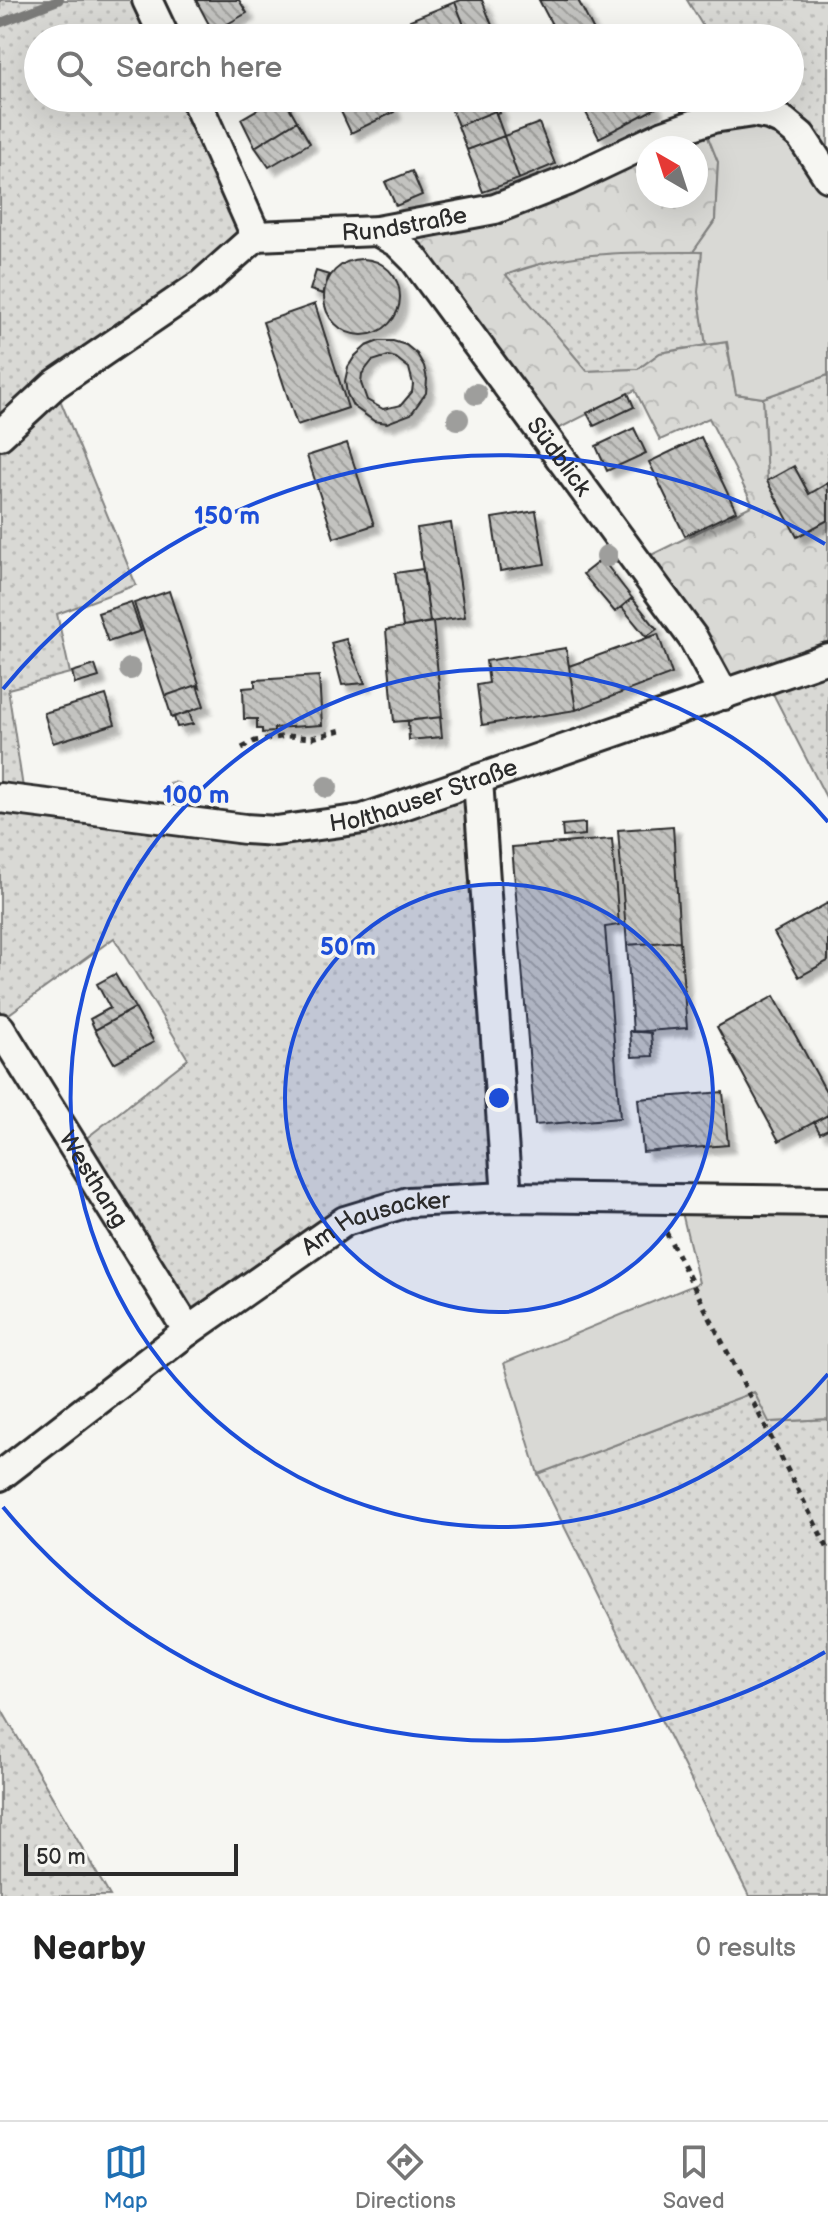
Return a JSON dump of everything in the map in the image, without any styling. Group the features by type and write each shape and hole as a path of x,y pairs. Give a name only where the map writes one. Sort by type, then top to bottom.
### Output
{"street":[{"path":"147,0 158,24"},
{"path":"0,435 54,385 202,284 256,236 201,112"},
{"name":"Rundstraße","path":"256,236 377,231 506,205 567,181 664,135 713,118 753,112 783,121 810,146 828,177"},
{"name":"Südblick","path":"377,231 398,243 414,259 693,638 724,695"},
{"name":"Holthauser Straße","path":"0,798 276,831 363,819 828,658"},
{"path":"478,780 507,1197"},
{"name":"Westhang","path":"0,1028 188,1331"},
{"name":"Am Hausacker","path":"0,1476 188,1331 345,1221 408,1202 507,1197 828,1201"}],"path":[{"path":"242,748 255,741 287,736 312,738 345,729"},
{"path":"666,1232 828,1549"}],"green space":[{"path":"0,0 149,0 160,24 24,24 24,112 200,112 256,236 54,385 136,585 57,614 70,673 8,689 25,801 276,831 478,781 507,1197 345,1221 188,1331 75,1147 188,1059 114,938 2,1019"},
{"path":"687,0 828,0 828,162 767,112 804,112 804,24 702,24"},
{"path":"753,112 828,177 828,375 763,398 736,394 727,342 706,345 698,292 702,252 693,252 715,221 718,162 702,122"},
{"path":"702,122 708,136 667,136"},
{"path":"708,137 718,162 715,220 693,252 575,257 506,275 587,371 638,369 660,353 726,342 736,394 763,398 767,481 797,536 828,520 828,658 724,695 637,562 753,505 709,418 660,440 635,390 544,436 398,243 636,148 636,208 708,208"},
{"path":"625,252 702,252 699,292 706,345 660,353 638,369 587,371 505,275 562,257"},
{"path":"828,375 828,520 797,537 767,481 763,398"},
{"path":"828,658 828,801 766,680"},
{"path":"679,1200 828,1201 828,1419 769,1422 754,1392 538,1474 504,1363 699,1283"},
{"path":"754,1392 770,1422 828,1419 828,1896 749,1896 538,1474"},
{"path":"0,1707 110,1896 0,1896"}],"building":[{"path":"196,0 239,0 247,13 227,24 209,24"},
{"path":"482,0 491,24 464,24 455,2"},
{"path":"539,0 578,0 590,24 552,24"},
{"path":"455,2 464,24 412,24 410,20"},
{"path":"253,112 292,112 297,121 255,147 241,119"},
{"path":"341,112 394,112 351,133"},
{"path":"452,112 493,112 458,126"},
{"path":"495,112 504,136 467,150 458,126"},
{"path":"586,112 648,112 599,138"},
{"path":"297,121 310,143 269,167 255,147"},
{"path":"539,123 555,164 519,179 504,136"},
{"path":"504,136 519,179 483,192 467,150"},
{"path":"412,171 422,195 396,206 385,182"},
{"path":"355,259 369,259 383,265 394,276 400,297 397,312 389,324 369,335 355,335 341,329 330,318 324,304 324,290 330,276 341,265"},
{"path":"316,271 329,275 323,294 310,290"},
{"path":"315,304 348,408 297,425 263,322"},
{"path":"379,341 393,341 406,345 417,354 427,379 426,393 411,414 387,423 374,421 353,406 345,381 348,367 366,346","holes":["388,356 409,368 412,392 401,405 383,409 367,400 361,383 362,374 372,361"]},
{"path":"628,393 634,407 594,426 587,413"},
{"path":"634,428 646,453 607,471 596,446"},
{"path":"701,437 736,511 685,536 649,462"},
{"path":"347,443 374,525 334,538 307,456"},
{"path":"794,466 809,494 828,483 828,520 797,537 767,481"},
{"path":"536,511 545,564 500,571 492,518"},
{"path":"451,523 465,617 430,622 417,528"},
{"path":"602,559 632,598 615,612 583,574"},
{"path":"423,569 430,622 403,627 395,573"},
{"path":"169,591 200,687 197,685 165,696 134,603"},
{"path":"632,598 657,629 646,637 622,607"},
{"path":"131,602 141,631 108,642 98,613"},
{"path":"433,622 442,717 394,722 386,630"},
{"path":"658,634 672,674 576,710 569,666"},
{"path":"346,639 365,683 342,685 331,643"},
{"path":"566,648 576,710 482,725 477,685 489,683 486,661"},
{"path":"95,665 99,677 75,684 72,672"},
{"path":"319,676 322,725 274,728 274,732 262,733 262,729 257,729 257,719 244,719 243,688 255,687 255,680"},
{"path":"197,685 204,706 172,718 165,696"},
{"path":"106,695 115,724 53,743 44,713"},
{"path":"189,712 193,724 177,727 174,717"},
{"path":"440,717 442,737 409,740 408,721"},
{"path":"585,823 585,835 563,837 562,825"},
{"path":"673,826 680,941 627,945 618,830"},
{"path":"612,839 619,925 605,927 620,1118 535,1125 512,847"},
{"path":"828,903 828,961 799,977 774,933"},
{"path":"680,941 687,1028 633,1032 627,945"},
{"path":"115,974 135,1008 95,1030 90,1019 110,1008 97,984"},
{"path":"774,996 828,1095 828,1115 779,1141 717,1027"},
{"path":"135,1008 154,1042 114,1063 95,1030"},
{"path":"630,1031 651,1033 653,1056 632,1057"},
{"path":"723,1092 728,1145 643,1152 638,1099"},
{"path":"828,1115 828,1129 820,1133 814,1122"}],"waterway":[{"path":"0,23 59,0"}]}
